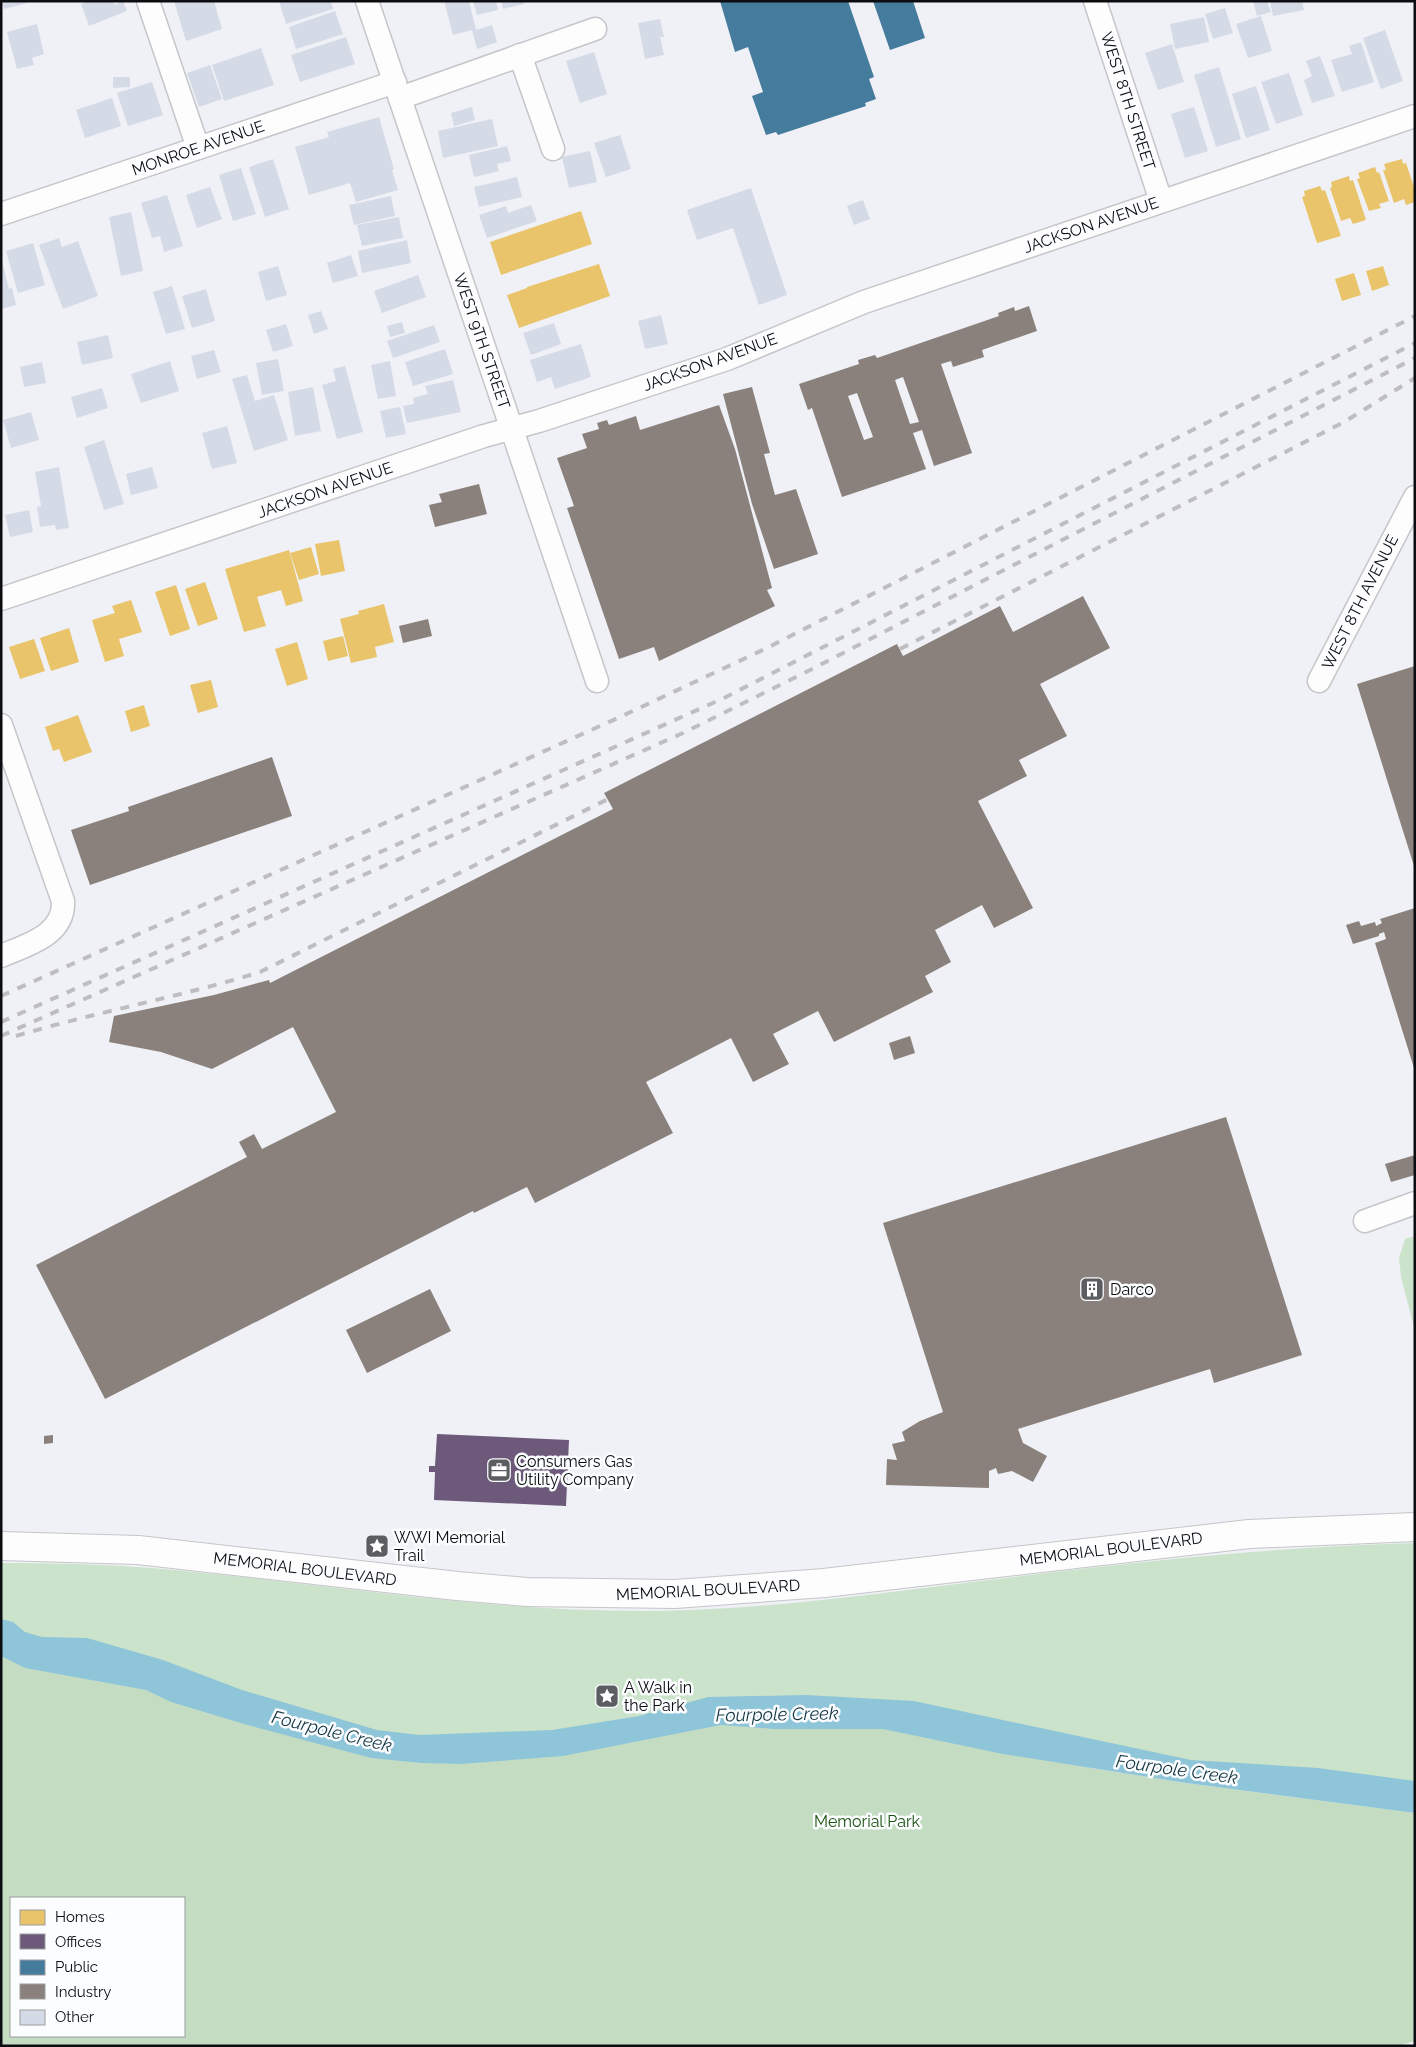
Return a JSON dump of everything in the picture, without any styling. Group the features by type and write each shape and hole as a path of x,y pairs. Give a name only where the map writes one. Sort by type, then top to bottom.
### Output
{"street":[{"path":"148,1 198,148"},
{"name":"WEST 8TH STREET","path":"1095,1 1161,201"},
{"name":"WEST 9TH STREET","path":"372,3 398,90 596,681"},
{"name":"MONROE AVENUE","path":"1,214 198,148 520,55 595,29"},
{"path":"520,55 553,149"},
{"name":"JACKSON AVENUE","path":"1,599 512,428 727,359 864,302 1415,116"},
{"name":"WEST 8TH AVENUE","path":"1319,681 1415,497"},
{"path":"1,725 63,901 64,911 60,920 45,936 1,956"},
{"path":"1365,1221 1415,1203"},
{"name":"MEMORIAL BOULEVARD","path":"1,1546 138,1550 418,1582 527,1592 675,1594 743,1591 841,1582 1249,1534 1415,1527"}],"green space":[{"path":"1415,1236 1415,1331 1401,1277 1399,1258 1405,1239"},
{"name":"Memorial Park","path":"1415,1543 1415,1807 1087,1765 1381,2046 1,2046 1,1563 151,1568 461,1602 523,1607 648,1611 733,1608 862,1596 1149,1561 1308,1548"},
{"name":"Memorial Park","path":"1,1656 25,1668 146,1690 171,1702 244,1724 371,1758 421,1763 462,1764 563,1756 722,1725 774,1729 883,1729 1003,1754 1186,1783 1415,1813 1415,2041 1398,2046 1,2046"}],"water":[{"name":"Fourpole Creek","path":"1,1619 13,1622 25,1632 42,1637 87,1638 163,1660 242,1690 377,1730 419,1735 552,1730 639,1716 708,1697 806,1695 914,1701 1191,1760 1318,1768 1415,1781 1415,1813 1186,1783 1003,1754 883,1729 774,1729 721,1725 563,1756 462,1764 421,1763 371,1758 244,1724 171,1702 146,1690 25,1668 1,1656"}],"building: Homes":[{"path":"1402,159 1403,164 1406,163 1415,190 1415,202 1406,205 1404,199 1394,203 1383,170 1386,170 1384,164"},
{"path":"1375,167 1377,173 1379,172 1389,201 1379,204 1381,208 1369,211 1357,179 1360,178 1358,173"},
{"path":"1349,176 1350,181 1353,180 1366,220 1353,224 1350,218 1341,221 1330,188 1332,187 1331,182"},
{"path":"1320,186 1322,191 1325,190 1341,236 1317,243 1302,197 1305,196 1304,191"},
{"path":"581,211 592,244 501,275 490,242"},
{"path":"599,264 610,296 519,328 507,295"},
{"path":"1383,266 1389,285 1372,291 1366,271"},
{"path":"1354,273 1361,295 1342,301 1335,279"},
{"path":"339,540 345,571 321,576 315,544"},
{"path":"311,547 319,574 299,580 290,553"},
{"path":"289,550 303,601 286,606 281,590 257,597 266,626 244,632 225,569"},
{"path":"205,582 218,619 198,626 185,589"},
{"path":"176,585 190,629 170,636 155,592"},
{"path":"131,600 142,632 119,639 124,656 105,662 92,620 115,613 112,606"},
{"path":"384,604 394,642 375,647 377,657 351,663 340,619 359,614 358,611"},
{"path":"69,628 79,662 51,671 40,638"},
{"path":"343,636 348,656 328,661 323,641"},
{"path":"34,639 45,671 20,679 9,647"},
{"path":"297,642 308,679 287,686 275,649"},
{"path":"211,680 218,707 198,713 190,685"},
{"path":"144,705 150,726 131,732 125,711"},
{"path":"78,715 92,752 64,762 59,749 53,751 45,727"}],"building: Offices":[{"name":"Consumers Gas Utility Company","path":"437,1434 569,1440 566,1506 434,1500 435,1472 429,1472 429,1466 435,1466"}],"building: Public":[{"path":"720,1 848,1 874,77 869,79 876,99 865,103 866,106 778,135 776,132 766,135 752,96 763,92 748,47 735,52"},
{"path":"873,1 913,1 925,38 890,50"}],"building: Industry":[{"path":"1029,306 1037,331 982,350 984,357 953,367 951,361 941,364 972,453 934,466 922,430 913,433 926,469 842,497 812,408 808,410 799,384 859,364 858,360 875,355 877,358 999,316 998,313 1014,307 1015,311","holes":["903,377 919,422 910,424 895,380","857,393 873,437 864,440 848,396"]},
{"path":"752,387 770,453 764,454 775,495 796,489 818,554 774,569 752,504 723,394"},
{"path":"719,405 735,449 772,588 767,590 775,606 659,661 654,647 619,659 567,508 574,506 557,458 587,448 582,434 599,429 597,423 607,420 609,425 636,416 640,430"},
{"path":"479,484 487,514 435,527 429,505 442,502 439,494"},
{"path":"1083,596 1110,648 1040,684 1067,736 1019,760 1027,776 978,801 1033,908 994,928 982,905 935,930 951,962 925,976 933,992 834,1042 818,1011 773,1034 789,1064 753,1082 731,1038 646,1082 673,1133 535,1203 527,1187 474,1213 473,1211 105,1399 36,1265 247,1157 239,1142 254,1134 262,1149 336,1112 293,1027 212,1069 161,1052 109,1042 114,1016 214,995 269,980 270,983 613,809 604,793 897,644 903,656 1000,606 1013,632"},
{"path":"428,619 432,636 403,643 399,626"},
{"path":"1415,666 1415,865 1414,866 1357,684"},
{"path":"272,757 292,816 90,885 71,830 129,811 128,807"},
{"path":"1415,908 1414,1068 1375,943 1386,939 1384,932 1379,934 1379,936 1353,944 1346,925 1359,921 1361,926 1375,922 1376,926 1382,923 1380,919"},
{"path":"910,1036 915,1053 894,1060 889,1043"},
{"name":"Darco","path":"1226,1117 1302,1355 1214,1383 1210,1369 1018,1429 1023,1443 1047,1456 1033,1482 1012,1471 998,1474 996,1468 989,1471 989,1488 886,1485 887,1459 897,1460 892,1444 905,1441 902,1432 920,1421 943,1412 883,1223"},
{"path":"1415,1155 1415,1175 1391,1182 1385,1164"},
{"path":"430,1289 451,1331 367,1373 346,1330"},
{"path":"53,1435 53,1443 44,1444 44,1436"}],"building: Other":[{"path":"2,1 27,1 27,3 4,9"},
{"path":"88,1 113,1 115,5 123,1 127,11 89,26 81,4"},
{"path":"174,1 214,1 222,29 186,41"},
{"path":"279,1 331,1 333,9 286,24"},
{"path":"444,1 469,1 476,30 492,25 497,42 477,49 472,30 453,35"},
{"path":"473,1 496,1 498,10 477,15"},
{"path":"501,1 523,1 524,4 503,9"},
{"path":"1253,1 1267,1 1271,12 1257,16"},
{"path":"1270,1 1302,1 1304,10 1273,16"},
{"path":"1225,8 1233,33 1213,39 1205,14"},
{"path":"335,11 343,34 296,49 289,27"},
{"path":"1261,16 1272,51 1248,58 1236,24"},
{"path":"1204,17 1209,42 1175,49 1170,24"},
{"path":"660,19 664,37 660,37 664,55 645,59 638,23"},
{"path":"37,24 44,54 32,58 34,65 17,69 7,32"},
{"path":"1385,30 1403,81 1381,89 1363,38"},
{"path":"346,37 355,64 300,82 291,55"},
{"path":"1361,42 1374,82 1342,92 1331,60 1352,54 1349,46"},
{"path":"1172,44 1184,82 1158,90 1145,53"},
{"path":"261,48 274,85 224,101 212,65"},
{"path":"594,52 607,94 580,103 566,61"},
{"path":"1320,56 1335,96 1312,103 1304,80 1312,76 1306,61"},
{"path":"210,65 222,99 199,107 187,73"},
{"path":"1219,67 1241,139 1216,147 1194,75"},
{"path":"1289,73 1303,115 1276,124 1261,82"},
{"path":"113,77 130,77 130,87 113,88"},
{"path":"152,82 163,115 128,126 117,93"},
{"path":"1256,86 1270,130 1246,138 1232,94"},
{"path":"112,98 121,126 85,138 76,110"},
{"path":"472,107 475,120 454,126 451,113"},
{"path":"1194,107 1208,151 1185,158 1171,114"},
{"path":"379,117 398,190 356,202 350,183 309,195 295,147 329,137 327,132"},
{"path":"492,119 498,146 443,158 438,131"},
{"path":"620,135 631,169 606,177 594,143"},
{"path":"507,146 511,161 497,164 499,171 474,177 469,155"},
{"path":"590,151 597,182 569,188 562,157"},
{"path":"273,159 289,209 265,217 249,167"},
{"path":"241,168 256,214 233,221 219,175"},
{"path":"517,177 522,197 479,207 474,187"},
{"path":"210,187 222,219 197,228 186,195"},
{"path":"751,188 787,295 759,305 733,228 697,240 687,210"},
{"path":"167,195 183,246 164,252 160,236 152,238 141,203"},
{"path":"391,196 395,216 354,225 349,205"},
{"path":"863,200 870,219 854,225 847,206"},
{"path":"531,205 537,221 487,238 479,215 506,206 508,213"},
{"path":"131,212 143,271 121,276 109,217"},
{"path":"399,217 403,238 362,246 357,225"},
{"path":"59,238 62,247 78,241 98,296 63,309 39,245"},
{"path":"407,240 411,263 362,273 358,251"},
{"path":"33,243 45,285 18,293 6,251"},
{"path":"351,255 358,276 333,283 327,263"},
{"path":"2,261 9,289 12,288 16,305 1,309"},
{"path":"278,266 287,295 266,301 258,272"},
{"path":"418,275 426,297 382,313 374,291"},
{"path":"172,286 185,329 166,334 153,292"},
{"path":"206,289 215,321 192,328 182,296"},
{"path":"321,311 328,329 314,334 308,315"},
{"path":"661,315 668,344 645,349 638,321"},
{"path":"402,322 405,333 390,337 387,326"},
{"path":"554,323 561,344 531,355 523,333"},
{"path":"286,324 293,346 273,352 266,330"},
{"path":"434,325 440,342 393,358 387,341"},
{"path":"108,335 113,358 82,365 77,342"},
{"path":"581,344 591,377 555,389 551,377 537,382 530,360"},
{"path":"445,349 453,374 413,386 405,362"},
{"path":"214,350 221,372 197,379 191,356"},
{"path":"278,359 284,391 262,395 256,363"},
{"path":"170,361 179,391 141,403 131,374"},
{"path":"390,361 396,396 378,399 371,365"},
{"path":"42,362 46,383 24,387 20,367"},
{"path":"345,366 363,432 337,439 322,385 336,381 333,369"},
{"path":"247,375 255,401 274,395 288,440 254,451 232,379"},
{"path":"453,380 461,412 407,423 403,406 414,404 413,398 428,394 425,386"},
{"path":"313,387 321,431 295,436 288,392"},
{"path":"102,388 108,408 77,418 71,397"},
{"path":"400,407 406,434 386,438 380,411"},
{"path":"31,412 39,440 11,448 3,420"},
{"path":"227,426 237,463 212,469 202,433"},
{"path":"104,440 124,504 104,510 84,447"},
{"path":"59,467 69,528 56,530 55,525 40,527 37,507 41,506 35,472"},
{"path":"152,467 158,488 131,495 126,474"},
{"path":"29,510 33,532 10,537 5,515"}],"railway":[{"path":"1,996 620,717 767,648 1415,316"},
{"path":"1,1022 724,698 1415,343"},
{"path":"1,1036 683,733 816,667 1415,358"},
{"path":"900,649 1344,422 1415,378"},
{"path":"16,1036 260,972 608,799"}],"place":[{"name":"Darco","path":"1092,1289"},
{"name":"Consumers Gas Utility Company","path":"499,1470"},
{"name":"WWI Memorial Trail","path":"377,1546"},
{"name":"A Walk in the Park","path":"607,1696"}]}
